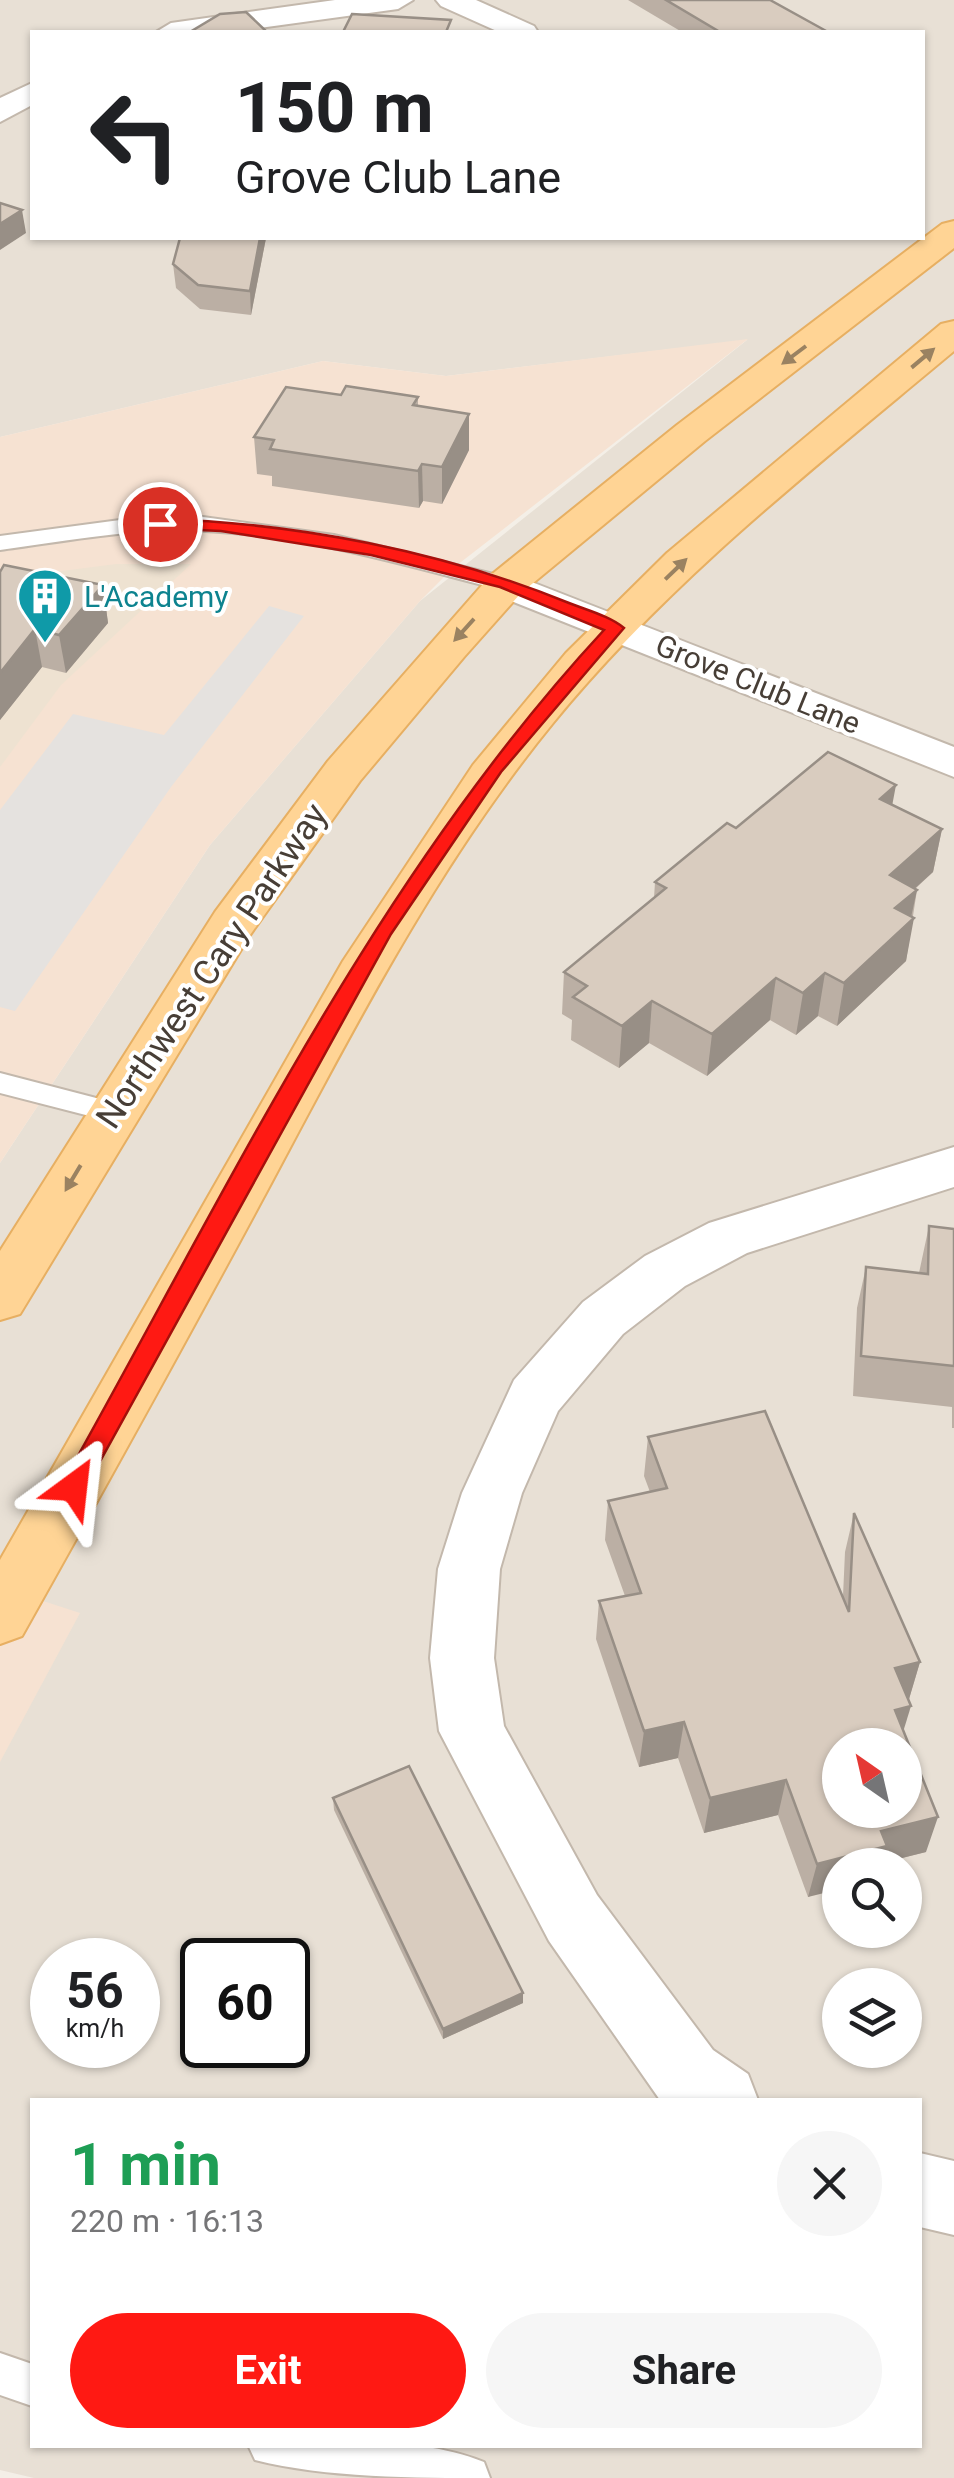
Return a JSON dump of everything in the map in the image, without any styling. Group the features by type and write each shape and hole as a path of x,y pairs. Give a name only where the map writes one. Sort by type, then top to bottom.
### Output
{"main road":[{"name":"Northwest Cary Parkway","path":"0,1298 232,924 344,772 506,584 954,231"},
{"path":"0,1616 382,931 494,768 537,713 615,628 697,549 954,332"}],"street":[{"path":"185,30 398,0"},
{"path":"451,0 518,30"},
{"path":"0,112 30,93"},
{"name":"Grove Club Lane","path":"506,584 954,762"},
{"path":"719,2098 686,2076 572,1918 472,1731 462,1658 470,1569 492,1493 534,1397 603,1318 665,1271 728,1238 954,1167"},
{"path":"922,2190 954,2198"}],"lane":[{"path":"0,544 160,524 221,526 371,550 506,584"},
{"path":"0,1082 113,1112"},
{"path":"0,2374 30,2385"},
{"path":"288,2448 468,2478"}],"shaded area":[{"path":"0,0 954,0 954,2478 34,2478 0,2470 0,1163 210,845 420,601 747,340 446,376 323,361 0,437"},
{"path":"748,339 452,569 420,601 210,845 0,1163 0,437 323,361 446,376"},
{"path":"116,564 191,564 61,685 0,767 0,579"},
{"path":"269,606 304,616 171,787 15,1011 0,1007 0,810 73,714 164,735"},
{"path":"0,1587 80,1613 0,1762"}],"building":[{"path":"666,0 770,0 824,30 717,30"},
{"path":"246,12 265,30 193,30 220,14"},
{"path":"352,14 451,20 447,30 344,30"},
{"path":"0,203 22,210 0,224"},
{"path":"179,240 260,240 250,291 198,285 173,264"},
{"path":"346,386 418,397 413,405 469,414 442,467 422,464 418,471 270,449 274,440 254,437 286,387 341,395"},
{"path":"4,565 103,585 59,635 35,629 0,673 0,572"},
{"path":"828,752 896,785 880,799 942,829 890,875 917,890 895,908 914,918 844,983 825,973 803,993 776,978 712,1034 652,1001 622,1026 573,997 587,986 564,972 666,888 655,882 727,823 736,828"},
{"path":"929,1226 954,1229 954,1366 861,1356 866,1267 928,1274"},
{"path":"765,1411 849,1612 854,1513 920,1662 895,1668 911,1706 895,1710 902,1728 822,1728 822,1828 893,1828 881,1831 887,1846 822,1848 822,1863 817,1864 786,1780 710,1798 684,1722 644,1731 599,1601 641,1593 608,1501 667,1488 648,1437"},
{"path":"409,1766 523,1993 443,2029 333,1798"},
{"path":"922,1777 938,1817 922,1821"}],"place":[{"name":"L'Academy","path":"45,645"}],"route":[{"path":"74,1487 382,931 494,768 537,713 615,628 506,584 371,550 221,526 160,524"}]}
